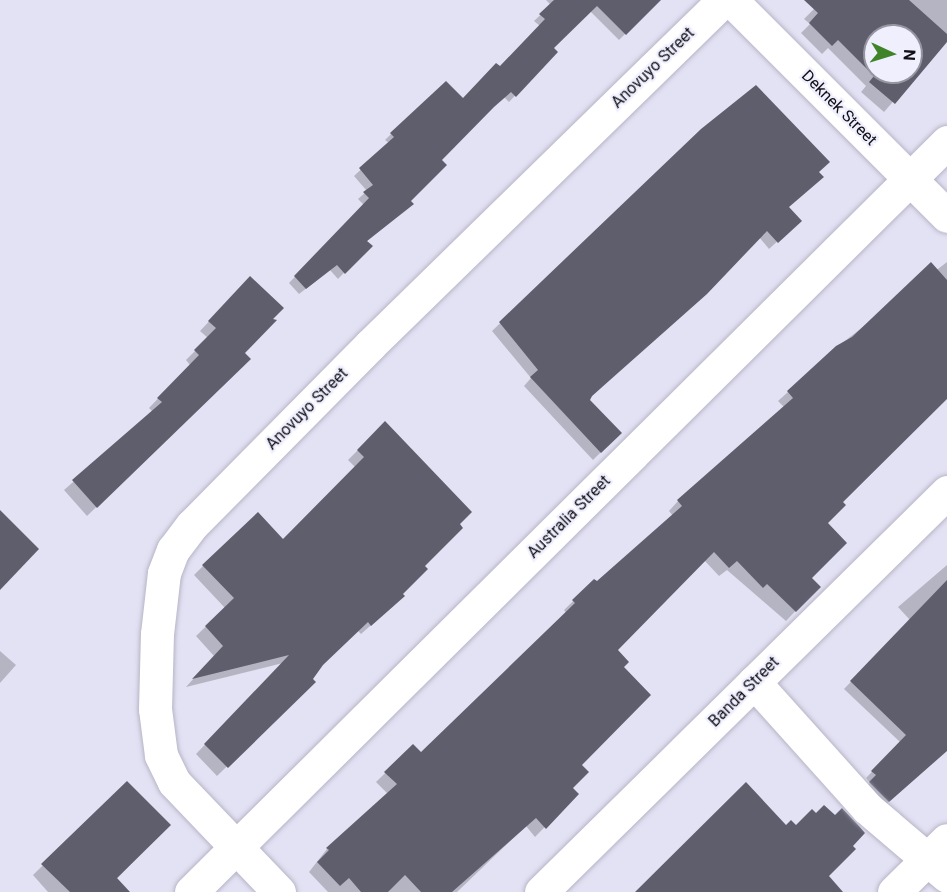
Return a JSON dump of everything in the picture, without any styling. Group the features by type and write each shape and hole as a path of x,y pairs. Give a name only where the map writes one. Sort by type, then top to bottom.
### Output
{"street":[{"name":"Anovuyo Street","path":"279,892 174,782 161,755 155,709 157,634 164,573 173,550 192,525 370,345 723,0"},
{"name":"Deknek Street","path":"731,0 947,216"},
{"name":"Australia Street","path":"191,892 947,142"},
{"name":"Banda Street","path":"541,892 947,492"},
{"path":"754,682 867,808 940,859 894,892"}],"building":[{"path":"554,0 661,0 626,35 597,6 554,48 558,52 516,97 511,92 442,160 447,165 411,201 414,204 367,241 373,246 345,274 337,265 306,289 294,276 369,198 363,192 373,185 359,168 394,137 390,133 446,81 463,98 496,63 500,66 545,19 539,14"},
{"path":"804,0 909,0 947,34 947,42 923,71 923,24 863,24 863,65 838,40 832,46 809,23 818,13"},
{"path":"871,84 912,84 895,104"},
{"path":"756,85 830,162 819,172 824,177 789,207 802,221 778,243 767,231 707,294 592,396 590,400 622,433 601,453 530,377 538,370 499,322 701,129"},
{"path":"931,262 947,280 947,399 843,502 846,505 828,523 847,543 812,578 821,587 796,612 767,584 763,588 737,561 729,568 714,552 618,650 629,662 624,667 651,695 582,765 589,772 573,788 579,794 546,829 536,818 452,892 421,892 405,875 388,892 361,892 349,878 340,886 317,862 329,850 326,848 397,784 384,772 413,744 421,752 575,603 572,600 594,579 597,581 682,506 677,500 793,398 787,391 836,346 852,337"},
{"path":"250,276 284,308 273,319 277,320 245,353 251,359 97,508 72,480 162,402 157,398 199,355 194,350 216,328 208,321"},
{"path":"385,421 472,512 460,524 463,528 425,566 428,569 403,594 405,596 371,626 368,622 323,665 313,679 316,682 228,768 204,744 289,655 192,679 223,646 205,626 234,598 202,565 258,512 283,539 364,457 357,450"},
{"path":"0,510 39,549 0,590"},
{"path":"947,580 947,751 889,802 869,782 876,775 871,771 906,735 850,681"},
{"path":"127,781 171,825 117,878 130,892 70,892 41,864"},
{"path":"746,782 786,825 791,820 796,825 812,809 816,813 824,805 835,815 842,808 859,826 865,833 853,846 856,849 829,876 843,892 635,892"}]}
